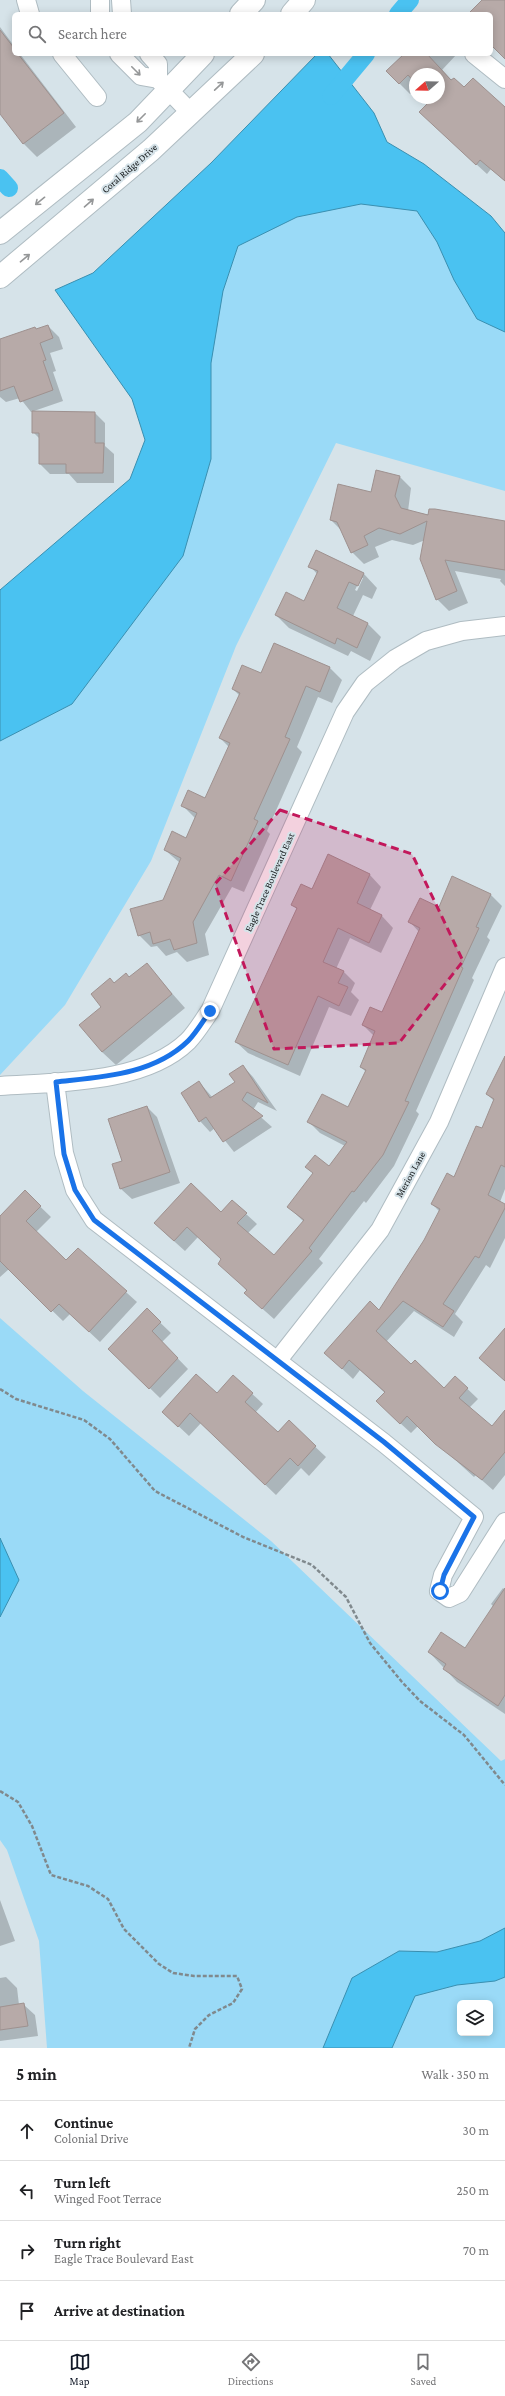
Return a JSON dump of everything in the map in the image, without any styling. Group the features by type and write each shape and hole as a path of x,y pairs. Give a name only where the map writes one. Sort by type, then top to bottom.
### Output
{"main road":[{"path":"244,12 254,0"},
{"path":"294,12 304,0"},
{"path":"0,234 138,122 163,85 200,56"},
{"name":"Coral Ridge Drive","path":"0,277 145,155 251,56"}],"street":[{"path":"26,0 29,12"},
{"path":"100,0 100,12"},
{"path":"121,0 122,12"},
{"path":"64,56 98,98"},
{"path":"121,56 141,76 163,85 191,113"},
{"path":"152,56 158,64 163,85"},
{"path":"476,56 505,79"},
{"name":"Eagle Trace Boulevard East","path":"0,1086 56,1082 120,1074 157,1062 188,1041 210,1011 346,712 365,683 395,659 426,641 462,631 505,626"},
{"name":"Merion Lane","path":"278,1360 380,1230 439,1122 505,967"},
{"path":"56,1082 64,1154 75,1190 94,1220 384,1442 474,1517 444,1575 440,1591 449,1598 460,1593 505,1522"}],"path":[{"path":"0,1389 16,1399 84,1420 110,1439 155,1491 243,1537 312,1565 346,1597 370,1642 402,1682 420,1701 464,1735 505,1786"},
{"path":"0,1792 18,1802 32,1826 51,1875 88,1886 108,1899 124,1929 159,1964 173,1973 194,1976 237,1976 242,1989 233,2003 209,2015 195,2029 189,2048"}],"highlighted area":[{"path":"280,810 412,854 463,961 399,1043 274,1049 215,884"}],"shaded area":[{"path":"315,56 330,56 374,113 387,142 424,164 491,216 505,233 505,332 477,319 454,280 437,242 417,211 361,204 297,217 238,246 223,291 211,363 211,459 183,556 72,704 0,741 0,590 130,479 145,440 132,399 55,290 93,273 211,163"},
{"path":"379,179 505,263 505,491 336,443 236,646 151,861 65,1005 0,1075 0,652 201,440 189,209"},
{"path":"0,1318 83,1391 271,1541 501,1761 505,1759 505,2048 47,2048 39,1941 7,1850 0,1840"},
{"path":"0,1538 19,1580 0,1617"},
{"path":"505,1928 505,1977 495,1981 457,1985 415,1996 392,2048 323,2048 352,1978 399,1951 437,1952 480,1941"}],"building":[{"path":"482,0 505,0 505,59 493,47 493,12 470,12"},
{"path":"0,30 12,45 12,56 20,56 64,113 23,144 0,114"},
{"path":"402,56 429,56 440,68 409,68 409,76 408,75 399,84 386,71"},
{"path":"445,74 451,80 454,78 464,87 473,78 505,107 505,181 480,160 476,165 419,112 427,104 445,104"},
{"path":"48,325 53,338 40,343 46,360 43,361 53,390 20,402 14,386 0,391 0,339 35,327 36,329"},
{"path":"32,411 95,412 95,443 104,443 103,473 66,473 66,464 39,464 39,433 32,433"},
{"path":"376,470 400,476 395,496 401,508 428,515 429,509 435,509 505,521 505,570 445,560 457,591 436,600 420,559 427,521 400,534 379,528 364,536 368,545 351,553 337,522 330,520 338,484 371,492"},
{"path":"316,550 364,573 358,586 349,582 337,608 368,623 357,648 337,638 335,644 275,615 286,592 304,601 318,571 308,567"},
{"path":"274,643 330,667 320,692 306,686 285,737 290,739 254,819 258,821 231,881 219,875 193,922 197,943 174,950 170,939 153,944 150,932 138,936 130,909 163,900 181,858 164,850 172,831 186,838 197,813 181,806 188,790 205,798 230,743 219,738 240,693 232,689 242,665 261,673"},
{"path":"328,854 370,874 357,903 382,915 369,943 338,928 323,962 344,971 338,983 348,987 339,1006 318,996 288,1065 235,1042 297,908 291,905 301,884 312,889"},
{"path":"452,876 491,894 476,927 479,928 461,967 463,968 405,1101 409,1102 383,1155 354,1192 352,1191 309,1248 312,1251 262,1309 244,1293 247,1290 218,1264 221,1259 187,1227 174,1241 154,1223 191,1183 221,1212 232,1200 247,1213 237,1223 274,1255 304,1220 287,1207 313,1173 305,1167 315,1155 329,1166 347,1142 307,1122 322,1094 348,1107 366,1070 360,1067 375,1031 362,1025 370,1007 382,1012 420,928 408,922 420,898 439,907"},
{"path":"147,963 172,994 102,1052 79,1025 101,1007 91,994 110,978 114,983 126,973 129,977"},
{"path":"505,1056 505,1167 501,1165 488,1195 505,1204 505,1208 479,1258 475,1256 443,1304 454,1311 443,1327 403,1301 376,1331 411,1364 415,1360 444,1388 455,1376 468,1388 459,1398 492,1426 505,1410 505,1452 482,1480 435,1444 407,1416 400,1424 376,1401 385,1392 349,1360 342,1369 324,1353 370,1301 379,1310 424,1240 440,1209 431,1204 447,1173 454,1177 476,1126 482,1128 494,1099 486,1094"},
{"path":"243,1065 268,1103 247,1092 242,1100 263,1116 223,1142 206,1117 199,1122 181,1093 199,1081 210,1098 235,1082 229,1074"},
{"path":"147,1106 170,1172 120,1189 112,1164 122,1161 108,1119"},
{"path":"25,1190 41,1206 26,1221 66,1260 78,1248 127,1291 89,1332 59,1304 51,1312 0,1261 0,1216"},
{"path":"147,1308 161,1322 152,1331 178,1358 149,1389 108,1349"},
{"path":"505,1328 505,1381 479,1358"},
{"path":"196,1374 217,1393 233,1375 253,1393 245,1402 278,1432 289,1420 316,1446 298,1466 290,1458 265,1485 190,1413 178,1427 162,1412"},
{"path":"505,1588 505,1695 498,1706 443,1669 446,1664 428,1652 441,1632 465,1648"},
{"path":"24,2003 28,2026 0,2030 0,2007"}],"waterway":[{"path":"400,12 410,0"},
{"path":"331,96 364,56"},
{"path":"0,178 9,188"}],"route":[{"path":"210,1011 188,1041 157,1062 120,1074 56,1082 64,1154 75,1190 94,1220 384,1442 474,1517 444,1575 440,1591"}]}
